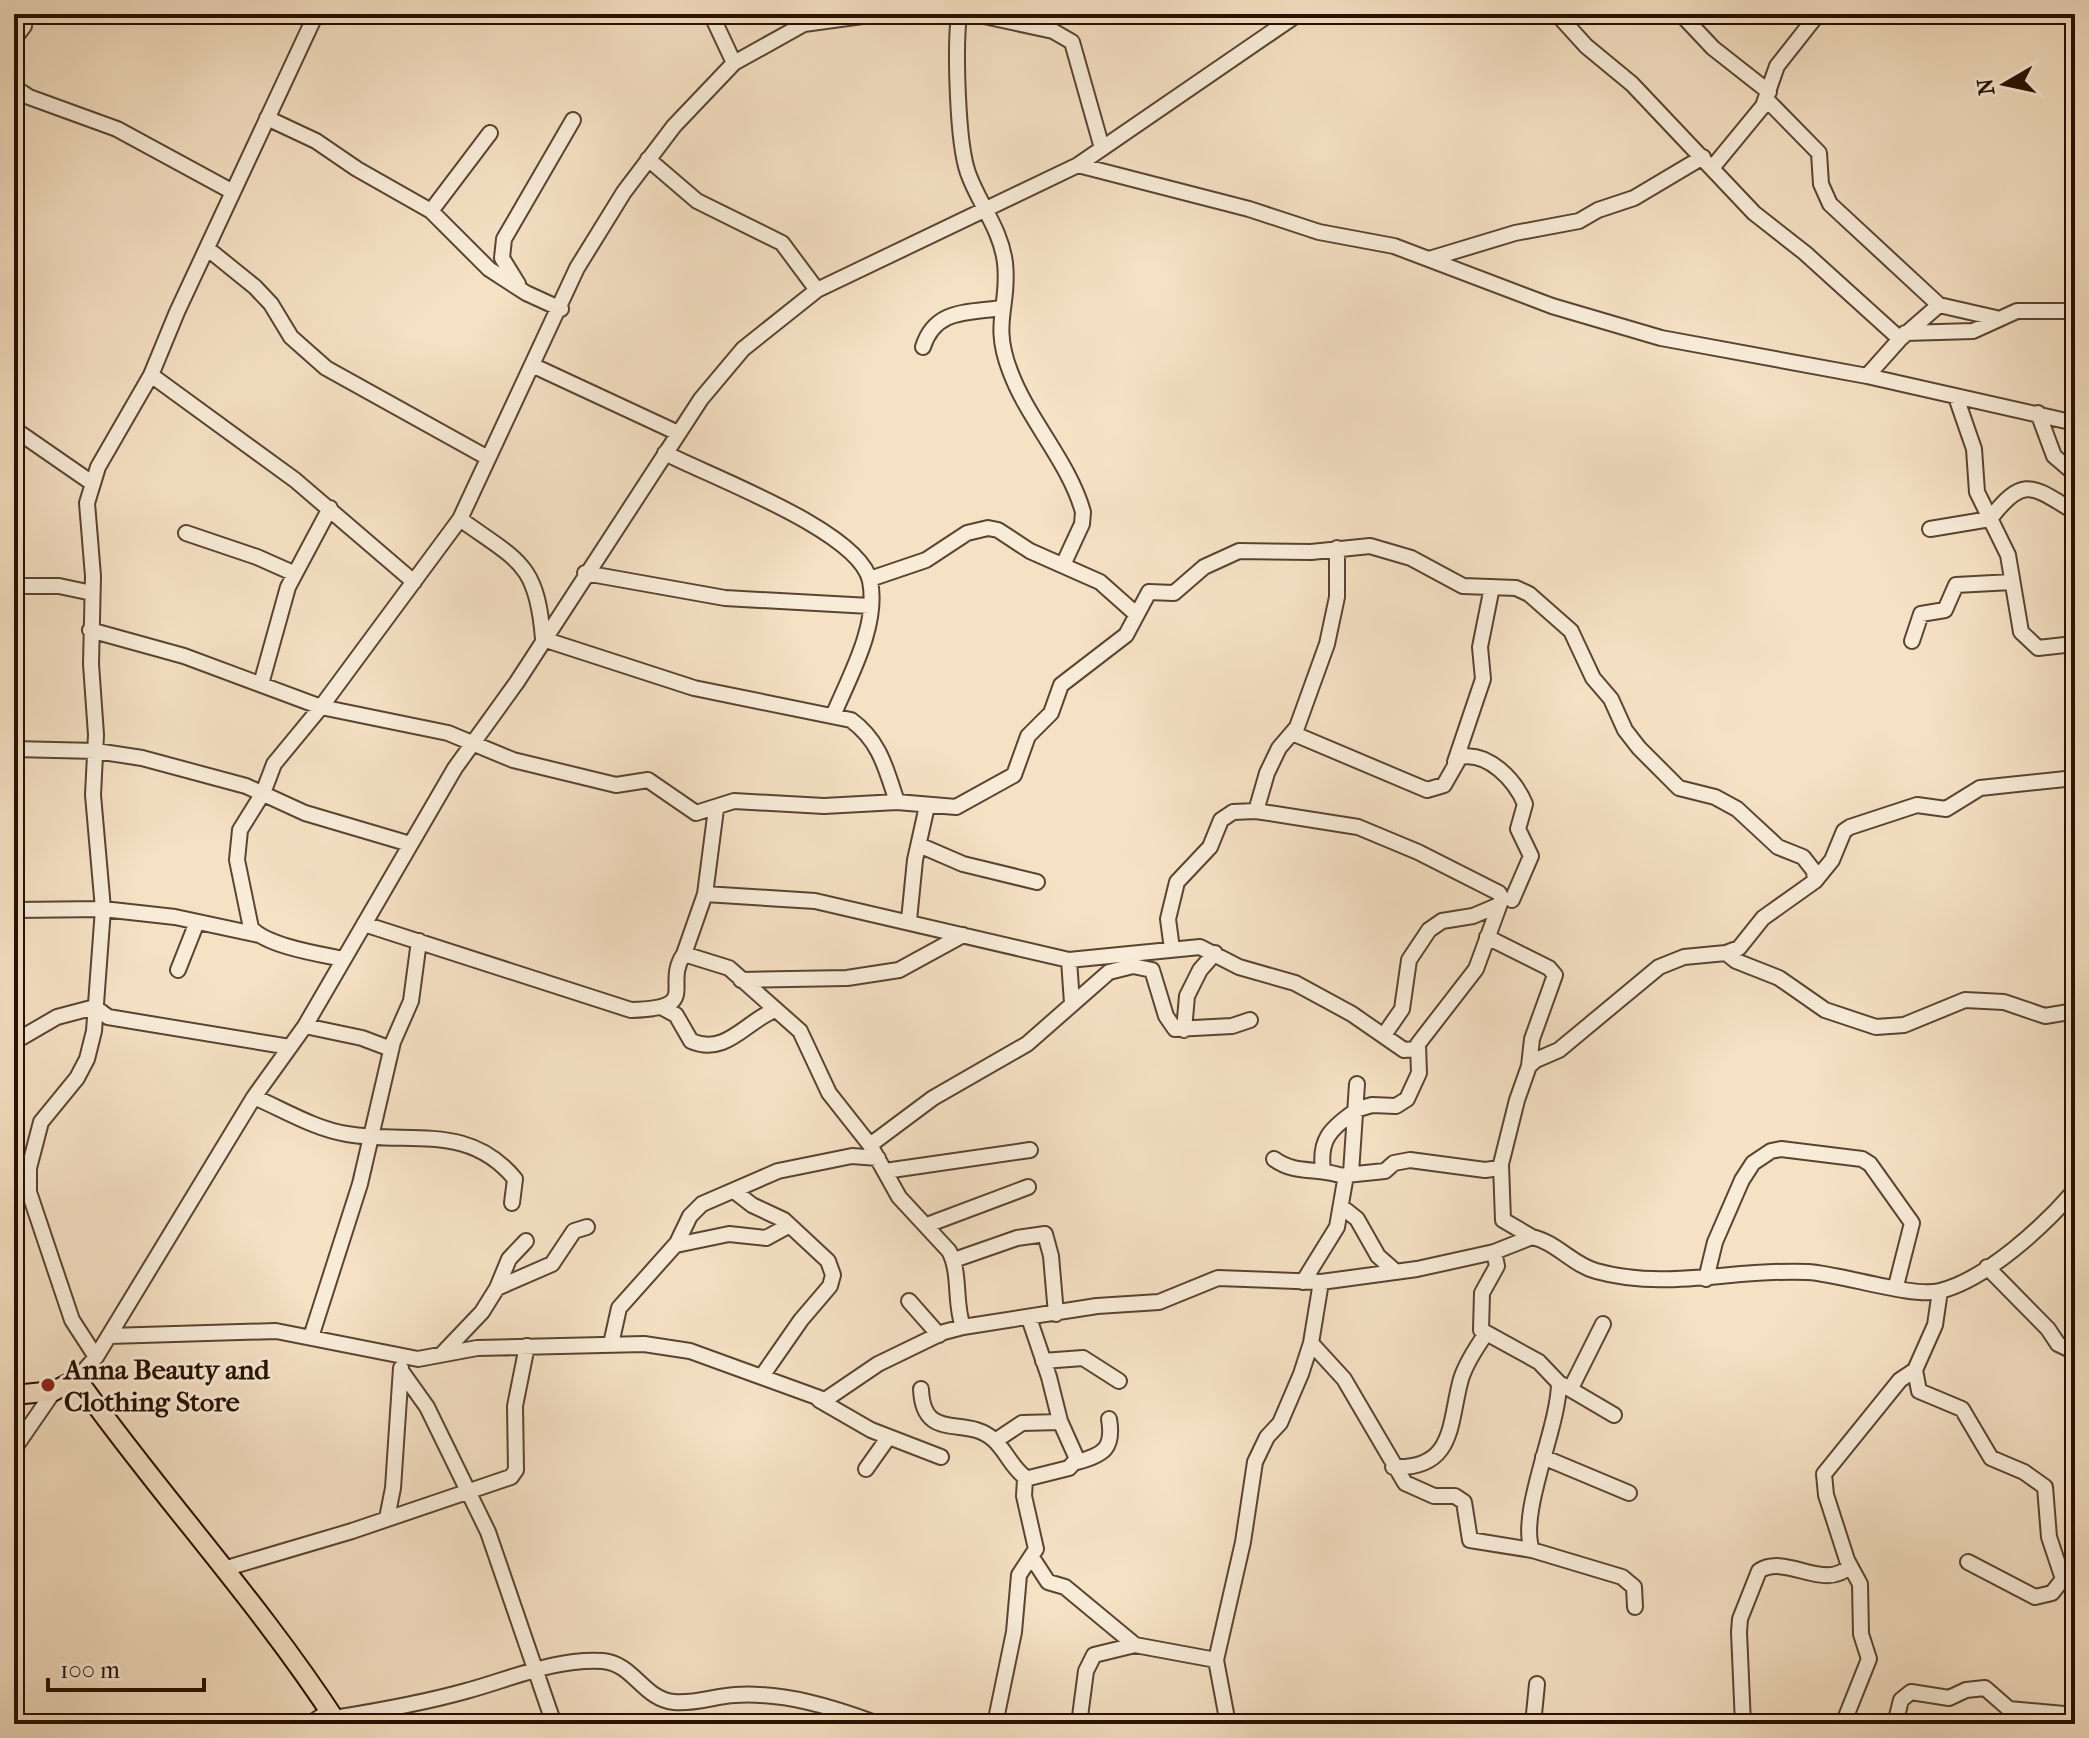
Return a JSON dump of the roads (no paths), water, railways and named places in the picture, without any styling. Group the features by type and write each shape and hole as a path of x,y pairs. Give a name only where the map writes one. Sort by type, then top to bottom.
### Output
{"main road":[{"path":"14,1395 54,1391 77,1379 136,1461 227,1568 333,1718"}],"street":[{"path":"96,1357 72,1320 28,1180 41,1122 77,1078 87,1059 95,1007 103,909 93,795 96,751 90,630 93,576 86,521 92,483 151,375 316,14"},
{"path":"711,14 734,63"},
{"path":"259,935 249,922 236,852 240,830 263,793 274,764 321,707 460,519 588,247 648,159 734,63 804,24 877,14"},
{"path":"959,14 957,45 963,152 973,184 1000,240 1005,262 999,334 1010,371 1083,512 1082,524 1063,565"},
{"path":"975,14 1053,31 1072,42 1102,148"},
{"path":"77,1379 96,1357 254,1097 305,1026 410,844 473,743 678,433 733,359 817,290 1078,165 1298,14"},
{"path":"1557,14 1586,46 1632,84 1754,213 1903,336 1973,331 2017,311 2073,311"},
{"path":"1681,14 1713,48 1768,96 1819,153 1821,184 1830,204 1939,305 1996,318"},
{"path":"1429,259 1515,233 1579,221 1708,162 1768,96 1777,66 1818,14"},
{"path":"14,39 24,26"},
{"path":"14,87 29,97 117,129 233,192"},
{"path":"267,118 316,141 431,211 489,269 526,293 561,309"},
{"path":"526,293 504,265 504,239 573,120"},
{"path":"431,211 490,133"},
{"path":"648,159 697,201 782,243 817,290"},
{"path":"1078,165 1249,209 1307,229 1394,246 1552,306 1645,334 1689,345 1867,376 2075,423"},
{"path":"208,249 255,287 271,304 291,337 326,368 488,458"},
{"path":"1867,376 1903,336 1939,305"},
{"path":"923,347 930,328 939,320 1001,308"},
{"path":"534,366 678,433"},
{"path":"151,375 330,508 414,582"},
{"path":"1956,397 1974,449 1977,492 2008,555 2021,632 2028,642 2038,648 2065,645 2075,648"},
{"path":"2038,413 2054,456 2075,474"},
{"path":"14,429 92,483"},
{"path":"665,453 806,519 848,553 870,579 870,606 859,655 833,716"},
{"path":"1930,529 1990,519 2009,494 2018,490 2043,490 2075,512"},
{"path":"261,684 293,573 330,508"},
{"path":"460,519 527,571 539,595 543,639"},
{"path":"870,579 926,560 967,533 988,528 998,530 1019,545 1112,589 1136,614"},
{"path":"186,533 293,573"},
{"path":"1256,811 1267,773 1279,748 1292,733 1335,615 1337,548"},
{"path":"90,630 184,656 321,707 430,727 513,760 623,785 648,780 691,812 716,809 734,801 824,806 897,802 927,806 963,804 989,786 1014,775 1028,736 1051,713 1061,685 1085,664 1118,643 1149,592 1174,593 1191,576 1223,555 1239,551 1387,549 1463,586 1516,588 1529,594 1571,631 1590,673 1611,699 1625,730 1674,783 1737,809 1778,847 1803,857 1814,871 1815,881"},
{"path":"585,573 725,598 870,606"},
{"path":"1912,641 1921,614 1945,610 1956,585 2012,582"},
{"path":"14,586 59,586 92,593"},
{"path":"1292,733 1427,790 1444,785 1482,685 1480,647 1492,587"},
{"path":"543,639 694,688 851,720 867,732 878,748 897,802"},
{"path":"14,749 96,751 142,758 263,793 314,816 410,844"},
{"path":"1323,1170 1321,1154 1326,1135 1354,1111 1372,1105 1396,1106 1407,1099 1419,1073 1416,1049 1476,969 1487,937 1531,856 1518,829 1524,800 1494,764 1467,755 1455,762"},
{"path":"1529,1066 1559,1050 1659,967 1684,957 1726,953 1739,948 1763,918 1825,872 1844,831 1850,827 1917,805 1946,809 1980,788 2075,778"},
{"path":"909,920 927,806"},
{"path":"663,1008 677,993 679,966 705,894 716,809"},
{"path":"1172,949 1168,919 1177,882 1210,847 1226,815 1256,811 1358,827 1494,890 1506,902"},
{"path":"919,845 963,864 1037,882"},
{"path":"705,894 795,897 909,920 1069,960 1200,947 1239,967 1295,983 1404,1050 1416,1049"},
{"path":"1384,1035 1402,1009 1409,960 1429,930 1442,921 1473,916 1506,902"},
{"path":"14,910 103,909 197,922 259,935 343,959"},
{"path":"178,970 197,922"},
{"path":"364,924 604,1003 631,1010 663,1008 676,1015 691,1041 710,1046 724,1043 755,1018 775,1010"},
{"path":"741,980 827,979 899,970 963,935"},
{"path":"1487,937 1549,968 1555,975 1532,1039 1529,1066 1509,1125 1501,1165 1503,1220 1598,1272 1666,1282 1764,1272 1809,1272 1940,1291 1987,1267 2040,1227 2075,1190"},
{"path":"311,1337 360,1184 391,1049 411,1001 419,941"},
{"path":"1184,1030 1187,996 1200,970 1215,953"},
{"path":"1726,953 1736,961 1779,978 1825,1010 1876,1027 1904,1025 1965,1000 2004,1002 2045,1016 2075,1011"},
{"path":"684,954 722,964 800,1031 829,1093 878,1158 908,1209 927,1225 954,1260 958,1313 963,1327"},
{"path":"1069,960 1072,1003"},
{"path":"878,1158 933,1098 1027,1044 1109,972 1133,966 1152,970 1169,1024 1175,1029 1232,1026 1250,1020"},
{"path":"14,1042 57,1017 95,1007"},
{"path":"95,1007 108,1017 290,1047"},
{"path":"305,1026 362,1038 391,1049"},
{"path":"1303,1282 1337,1227 1348,1175 1357,1084"},
{"path":"254,1097 329,1129 479,1147 515,1179 512,1203"},
{"path":"1706,1279 1715,1242 1742,1180 1753,1163 1781,1149 1849,1156 1870,1164 1912,1223 1896,1286"},
{"path":"611,1344 619,1308 676,1245 695,1209 778,1171 806,1164 852,1156 985,1158 1030,1150"},
{"path":"1274,1159 1293,1170 1323,1170 1348,1175 1385,1171 1402,1161 1485,1170 1501,1165"},
{"path":"927,1225 1028,1187"},
{"path":"734,1191 752,1205 784,1220 828,1261 833,1275 824,1294 801,1320 762,1376"},
{"path":"1342,1207 1357,1219 1378,1256 1395,1271"},
{"path":"676,1245 729,1234 766,1238 788,1226"},
{"path":"497,1288 545,1268 557,1259 574,1231 587,1227"},
{"path":"954,1260 1017,1238 1045,1234 1051,1256 1056,1314"},
{"path":"819,1400 836,1396 861,1373 939,1335 963,1327 1097,1306 1159,1302 1218,1278 1321,1282 1395,1271 1494,1252 1532,1237"},
{"path":"442,1354 482,1312 497,1288 509,1259 526,1241"},
{"path":"1494,1252 1497,1266 1482,1293 1480,1306 1479,1324 1485,1335 1539,1362 1565,1386 1614,1415"},
{"path":"1987,1267 2048,1329 2058,1344 2075,1352"},
{"path":"1228,1724 1216,1660 1240,1554 1255,1462 1288,1406 1311,1343 1321,1282"},
{"path":"1843,1724 1869,1659 1861,1634 1862,1593 1826,1495 1824,1474 1900,1380 1915,1370 1935,1325 1940,1291"},
{"path":"909,1301 939,1335"},
{"path":"1029,1318 1060,1422 1077,1462"},
{"path":"1532,1550 1529,1524 1559,1397 1603,1324"},
{"path":"109,1336 243,1330 291,1332 401,1364 442,1354 527,1346 611,1344 690,1351 819,1400 888,1438 941,1457"},
{"path":"1393,1467 1406,1467 1430,1460 1446,1442 1453,1426 1463,1373 1485,1335"},
{"path":"1311,1343 1344,1379 1405,1483 1434,1496 1455,1496 1464,1502 1470,1540 1532,1550 1622,1577 1634,1587 1635,1607"},
{"path":"227,1568 469,1493 511,1477 516,1470 515,1406 527,1346"},
{"path":"1043,1361 1083,1358 1119,1381"},
{"path":"401,1364 427,1407 488,1532 538,1669 554,1724"},
{"path":"387,1518 391,1503 401,1364"},
{"path":"1915,1370 1922,1394 1967,1414 1991,1458 2024,1472 2045,1487 2049,1537 2063,1579 2052,1593 2035,1597 1968,1562"},
{"path":"921,1389 922,1409 929,1417 986,1434 995,1441 1008,1462 1026,1478"},
{"path":"14,1449 54,1391"},
{"path":"1026,1478 1069,1468 1077,1462 1098,1456 1108,1448 1112,1434 1109,1419"},
{"path":"995,1441 1022,1423 1060,1422"},
{"path":"866,1469 888,1438"},
{"path":"1543,1457 1629,1493"},
{"path":"995,1724 1014,1632 1016,1586 1019,1575 1033,1559 1036,1549 1024,1496 1026,1478"},
{"path":"1033,1559 1048,1582 1062,1585 1135,1645"},
{"path":"1743,1724 1740,1619 1759,1571 1771,1566 1835,1575 1850,1566"},
{"path":"1079,1724 1090,1660 1094,1655 1135,1645 1216,1660"},
{"path":"310,1724 453,1695 538,1669 588,1660 624,1667 649,1692 665,1700 747,1695 820,1704 878,1724"},
{"path":"1533,1724 1537,1684"},
{"path":"1895,1724 1901,1700 1911,1692 1949,1698 1966,1690 1985,1688 2009,1709 2075,1715"}],"place":[{"name":"Anna Beauty and Clothing Store","path":"48,1385"}]}
